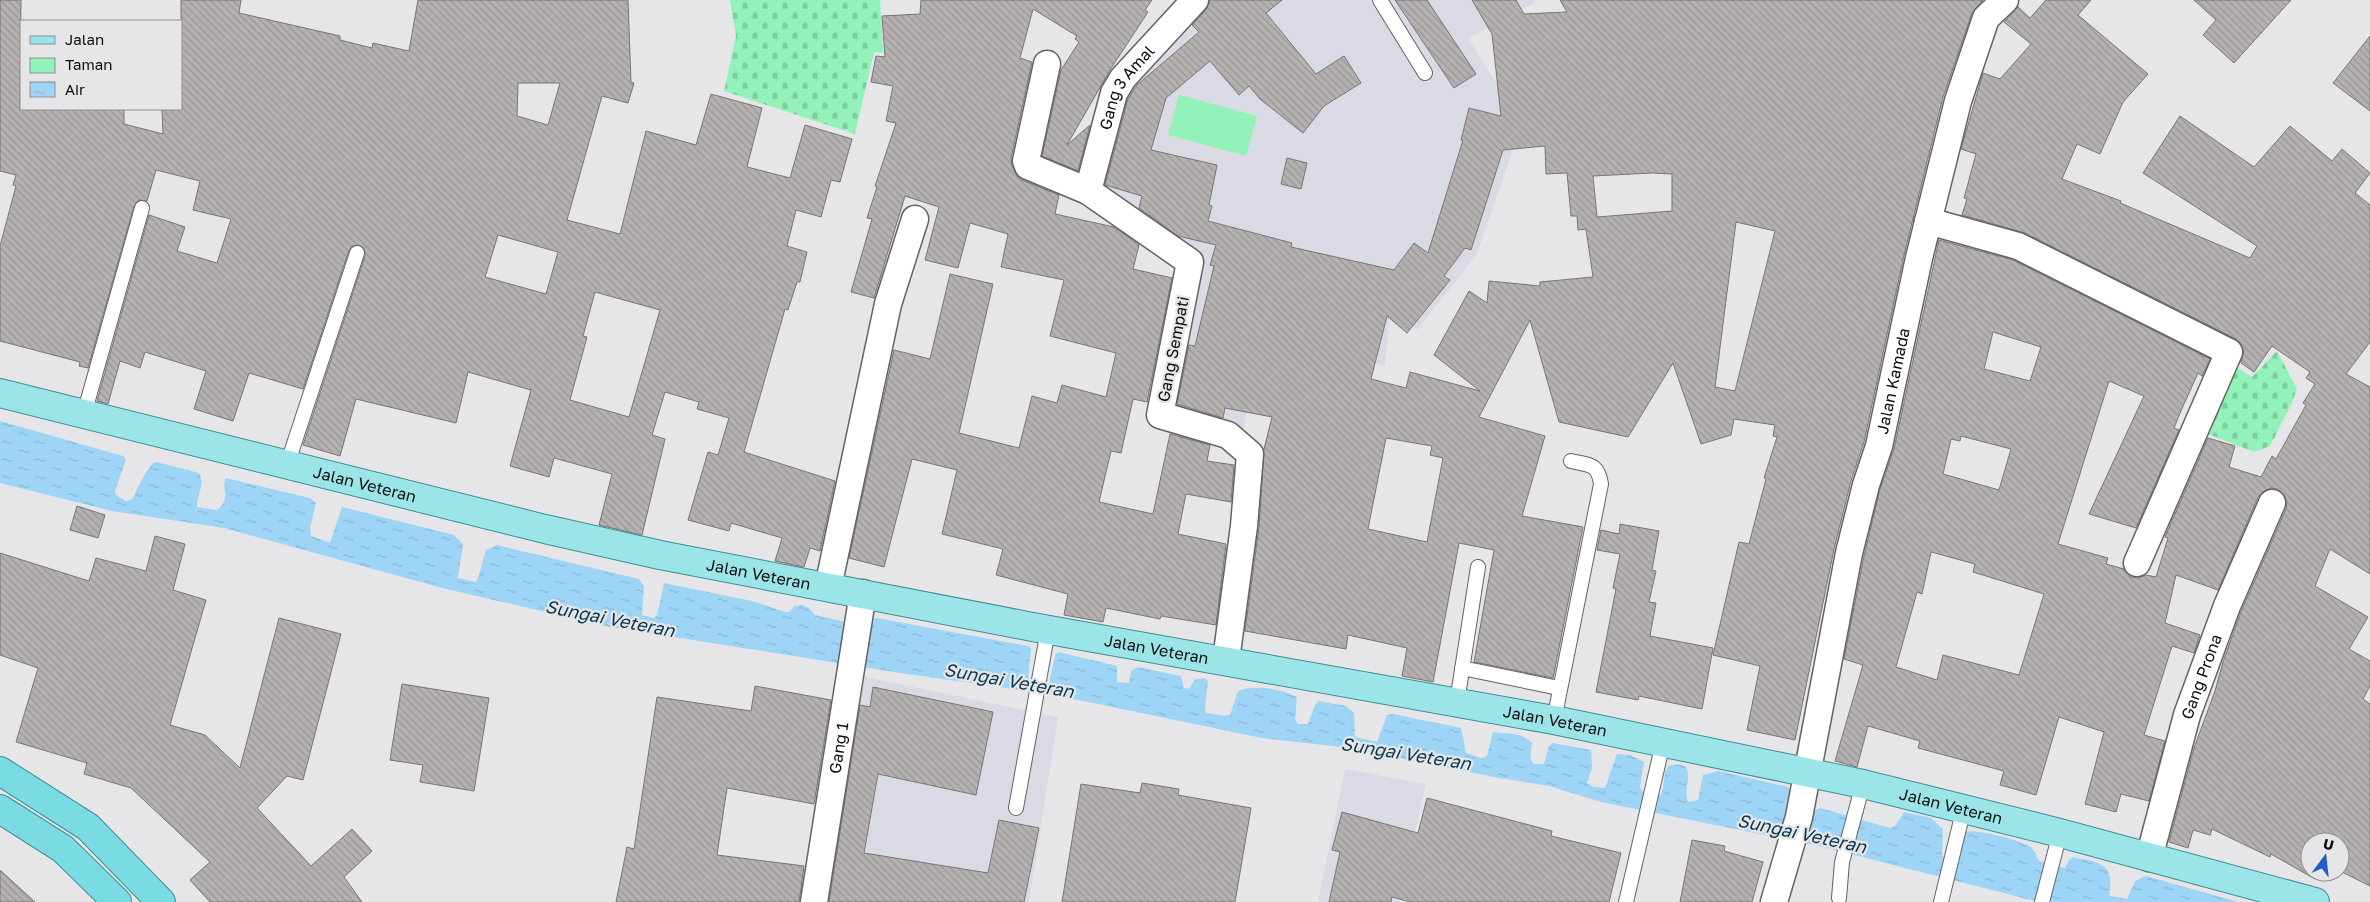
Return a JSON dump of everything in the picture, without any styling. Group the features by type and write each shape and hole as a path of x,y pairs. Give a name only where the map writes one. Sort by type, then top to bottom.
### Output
{"highway":[{"path":"0,771 88,827 161,902"},
{"path":"0,809 63,849 117,902"}],"main road":[{"name":"Jalan Veteran","path":"0,393 654,554 828,587 861,603 1047,639 1226,660 1554,720 1863,784 1964,808 2150,858 2270,896 2315,902"}],"street":[{"name":"Gang 3 Amal","path":"1088,191 1114,93 1122,78 1196,0"},
{"name":"Jalan Kamada","path":"1774,902 1799,817 1849,552 1866,485 1879,446 1928,221 1958,102 1986,18 2005,0"},
{"name":"Gang Sempati","path":"1047,64 1026,161 1028,166 1088,191 1190,262 1160,415 1228,435 1250,454 1244,526 1226,660"},
{"path":"828,587 888,304 915,219"},
{"path":"1928,221 2018,246 2229,352 2137,563"},
{"name":"Gang Prona","path":"2150,858 2187,715 2228,606 2272,503"},
{"name":"Gang 1","path":"814,902 861,603"}],"lane":[{"path":"1380,0 1426,73"},
{"path":"84,414 142,208"},
{"path":"287,465 357,253"},
{"path":"1554,720 1601,484 1600,472 1593,466 1571,461"},
{"path":"1457,702 1478,566"},
{"path":"1016,808 1047,639"},
{"path":"1462,668 1559,688"},
{"path":"1626,902 1663,743"},
{"path":"1839,898 1842,862 1863,784"},
{"path":"1941,902 1964,808"},
{"path":"2042,902 2060,833"}],"shaded area":[{"path":"1200,0 1532,0 1534,3 1468,38 1522,124 1476,256 1417,330 1390,309 1385,366 1260,337 1243,432 1164,411 1200,263 1093,181 1117,94"},
{"path":"861,676 1058,717 1029,902 818,902"},
{"path":"1345,769 1426,784 1399,902 1318,902"}],"green space":[{"path":"730,0 880,0 883,53 874,52 855,134 724,91 736,36"},
{"path":"1179,95 1257,116 1246,156 1168,135"},
{"path":"2277,351 2297,389 2270,446 2254,452 2203,432 2229,362 2252,377"}],"water":[{"name":"Sungai Veteran","path":"0,421 123,456 126,460 115,491 116,495 126,501 133,499 147,471 153,463 157,462 199,473 202,481 197,507 217,510 222,505 225,497 224,486 226,478 310,498 316,503 310,528 311,536 330,543 342,507 454,535 463,544 458,578 476,582 486,550 497,545 639,579 644,586 642,615 654,618 657,615 664,583 752,601 785,612 789,612 794,606 802,605 809,608 815,615 863,626 864,622 877,618 1028,646 1031,648 1028,680 1032,682 1049,685 1055,655 1058,652 1117,666 1117,682 1129,683 1131,671 1138,667 1181,676 1184,688 1189,689 1194,680 1204,678 1208,681 1206,713 1230,715 1238,691 1244,689 1276,690 1297,697 1295,720 1298,724 1308,724 1315,705 1319,701 1346,706 1354,713 1355,737 1377,742 1387,715 1393,714 1461,728 1466,753 1481,758 1487,756 1493,732 1514,734 1528,739 1532,743 1530,758 1534,764 1544,764 1549,746 1553,743 1591,750 1592,768 1587,783 1594,787 1605,788 1617,754 1630,755 1644,762 1640,788 1644,792 1661,795 1667,768 1671,765 1685,766 1688,774 1688,802 1698,800 1703,775 1719,771 1788,787 1811,812 1820,808 1890,828 1895,826 1904,812 1931,818 1943,829 1942,856 1954,862 1959,861 1964,832 1977,832 1998,835 2026,844 2031,847 2039,861 2065,868 2073,857 2101,864 2108,871 2110,877 2110,896 2127,899 2135,881 2146,876 2238,902 2039,902 1815,845 1601,802 1549,786 1499,778 1350,748 1262,738 1054,695 610,627 446,589 224,528 112,511 0,483"}],"building":[{"path":"0,0 21,0 20,110 124,110 124,124 163,134 162,110 182,110 181,0 241,0 239,13 340,36 340,40 372,48 373,43 409,51 418,0 628,0 631,82 634,83 628,103 602,96 567,220 620,234 646,131 696,145 711,94 762,108 747,167 790,178 805,125 852,139 840,182 831,180 821,217 796,210 787,246 807,252 800,282 797,282 788,310 785,309 744,452 835,481 820,551 810,548 804,567 775,561 782,538 731,523 729,531 688,520 708,452 718,455 729,418 697,409 699,402 665,392 652,435 665,439 642,535 599,525 612,474 554,458 549,477 510,466 531,390 468,372 456,423 356,399 340,456 303,445 365,256 364,248 359,245 352,246 349,250 303,389 249,373 233,421 194,409 206,371 145,352 140,368 120,361 108,404 97,401 149,215 185,227 177,251 217,263 231,219 193,210 200,181 156,170 147,201 139,200 134,206 88,368 79,366 80,362 0,341 0,246 16,186 13,185 16,175 0,171","holes":["518,83 560,83 548,125 517,116","498,235 558,252 546,294 485,277","595,292 660,310 629,417 570,400 587,337 583,336"]},
{"path":"921,0 1152,0 1145,10 1148,12 1110,70 1067,145 1090,125 1078,171 1042,156 1061,70 1079,42 1075,39 1077,36 1033,9 1020,58 1032,62 1011,158 1012,166 1017,176 1022,180 1059,195 1055,214 1114,227 1139,245 1133,269 1172,278 1147,402 1133,399 1121,453 1111,451 1099,502 1153,514 1170,434 1210,445 1207,461 1234,465 1231,502 1186,494 1178,534 1226,544 1216,625 1161,616 1160,619 1106,608 1103,622 1064,615 1068,594 996,575 1003,549 942,534 957,470 912,459 884,567 849,558 894,350 930,359 950,274 993,284 959,433 1019,448 1032,396 1057,403 1062,385 1106,397 1116,353 1050,336 1064,280 1001,267 1008,234 970,223 958,268 925,260 939,207 905,196 874,298 851,292 872,219 867,218 877,187 875,186 896,123 886,121 893,86 871,82 876,56 885,57 882,16 920,14"},
{"path":"1210,0 1282,0 1266,13 1316,74 1344,56 1361,83 1324,106 1303,133 1260,99 1249,86 1239,95 1210,61 1166,98 1151,150 1217,165 1209,205 1212,206 1208,221 1292,243 1291,247 1394,270 1414,243 1428,253 1463,140 1461,140 1469,108 1501,116 1492,34 1472,0 1516,0 1524,14 1567,12 1560,0 1983,0 1972,13 1943,97 1904,255 1864,442 1851,481 1834,549 1795,740 1747,730 1760,666 1713,655 1739,542 1749,544 1766,479 1764,478 1777,437 1773,436 1775,425 1734,419 1731,435 1701,444 1673,363 1628,437 1559,422 1530,320 1479,417 1545,436 1522,516 1583,527 1553,678 1474,662 1494,550 1459,543 1433,682 1402,676 1407,648 1348,635 1346,649 1245,631 1259,527 1264,449 1272,417 1225,408 1223,418 1177,404 1189,345 1195,346 1214,266 1210,265 1216,245 1178,236 1139,208 1142,196 1105,185 1128,99 1137,85 1199,32 1192,25 1206,10","holes":["1545,146 1546,174 1567,173 1571,216 1577,216 1578,230 1586,229 1593,277 1540,282 1540,286 1489,281 1487,303 1469,291 1434,355 1480,391 1410,372 1406,388 1371,379 1387,316 1407,333 1450,280 1444,276 1465,248 1471,250 1503,150","1652,173 1672,174 1672,211 1597,217 1593,176","1736,222 1775,231 1735,391 1715,387","1386,438 1432,446 1430,455 1443,458 1427,542 1368,529"]},
{"path":"1395,0 1427,0 1476,74 1454,88"},
{"path":"2046,0 2091,0 2078,15 2148,74 2123,102 2100,154 2077,144 2062,179 2121,201 2120,203 2250,258 2257,246 2143,173 2180,116 2254,167 2290,126 2332,161 2342,149 2370,173 2355,193 2370,205 2370,342 2346,374 2370,387 2370,574 2330,549 2315,586 2368,617 2349,649 2370,661 2370,686 2363,699 2370,704 2370,886 2350,876 2350,832 2300,832 2300,870 2271,854 2270,857 2212,829 2210,835 2193,830 2188,848 2169,842 2194,748 2215,691 2223,662 2241,612 2286,509 2287,502 2284,495 2278,489 2271,488 2264,491 2258,497 2218,590 2176,575 2165,623 2200,635 2194,653 2172,646 2144,735 2165,741 2149,801 2121,794 2116,812 2085,804 2104,732 2059,717 2036,795 2000,785 2004,771 1918,748 1920,741 1868,726 1857,767 1835,761 1863,665 1844,659 1864,556 1880,489 1894,449 1939,240 2013,260 2210,359 2202,376 2198,373 2180,413 2174,428 2179,430 2136,528 2089,514 2144,396 2109,381 2058,544 2108,558 2106,564 2124,569 2131,577 2139,578 2146,575 2156,577 2168,538 2165,537 2208,438 2235,446 2229,467 2261,477 2272,456 2276,459 2306,405 2303,403 2315,384 2306,378 2310,372 2272,346 2254,372 2241,363 2244,350 2236,339 2025,233 1962,215 1967,199 1964,198 1976,154 1961,149 1983,73 2000,79 2031,44 2004,22 2018,7 2030,18","holes":["1993,332 2041,347 2030,381 1984,369","1961,436 2011,449 1999,490 1943,474 1951,439 1960,441","1931,552 1975,564 1973,572 2044,594 2019,675 1943,655 1937,680 1896,667 1917,592 1922,594"]},
{"path":"2194,0 2291,0 2234,63 2203,35 2216,20"},
{"path":"2370,36 2370,111 2333,83"},
{"path":"1287,158 1307,163 1301,189 1281,184"},
{"path":"77,506 105,515 98,538 70,530"},
{"path":"1620,524 1659,531 1652,570 1656,571 1649,602 1656,603 1650,636 1713,648 1702,709 1639,696 1638,700 1596,692 1616,589 1613,588 1620,554 1597,550 1601,530 1619,534"},
{"path":"155,536 185,544 173,590 206,600 170,725 205,735 240,768 279,618 341,634 303,780 287,776 257,808 311,866 352,829 372,851 344,877 362,902 210,902 190,880 210,862 131,788 84,774 87,763 16,742 38,668 0,655 0,553 89,581 96,558 146,571"},
{"path":"402,684 489,698 474,791 420,782 423,765 390,760"},
{"path":"755,686 831,700 814,804 727,788 717,855 804,866 799,902 616,902 627,847 634,849 657,697 751,711"},
{"path":"873,687 993,712 976,795 878,774 864,853 988,873 999,820 1039,828 1024,902 829,902 860,705 870,707"},
{"path":"1142,783 1179,789 1178,795 1251,808 1235,902 1062,902 1081,784 1140,793"},
{"path":"1427,798 1552,831 1551,836 1621,853 1609,902 1410,902 1392,897 1391,902 1329,902 1340,852 1332,850 1342,812 1418,833"},
{"path":"1692,840 1725,846 1724,851 1763,862 1752,902 1680,902"},
{"path":"0,870 35,902 0,902"}]}
